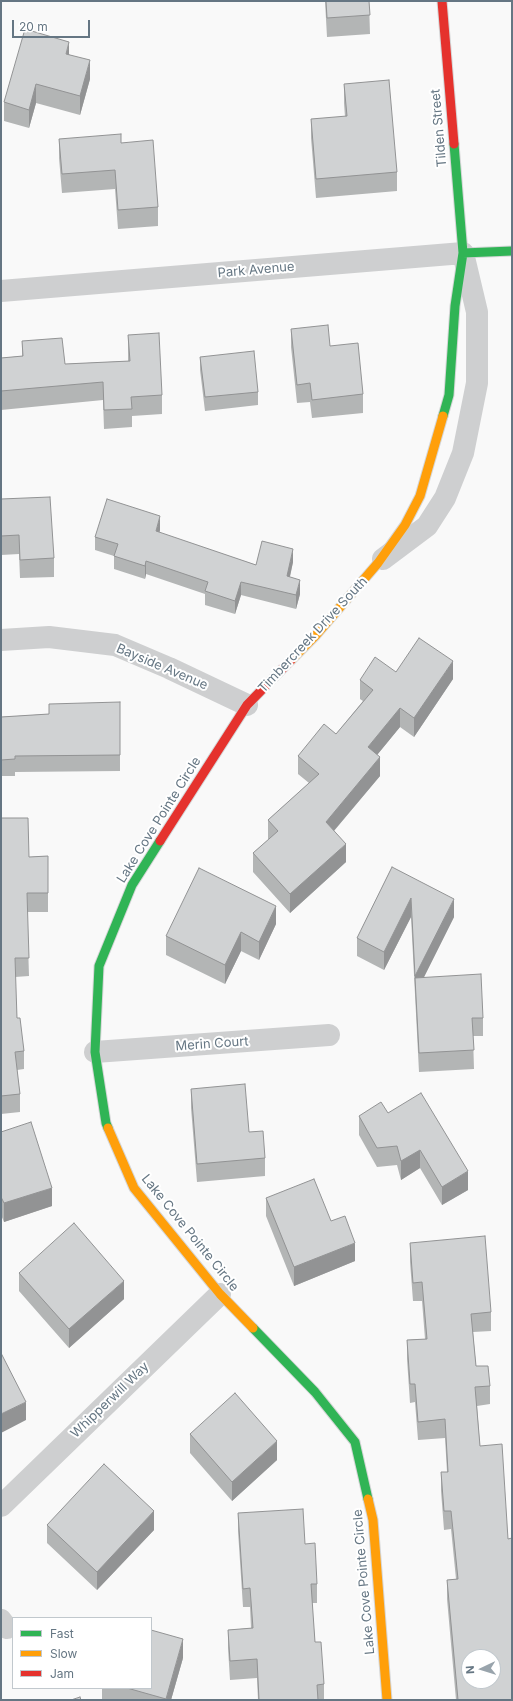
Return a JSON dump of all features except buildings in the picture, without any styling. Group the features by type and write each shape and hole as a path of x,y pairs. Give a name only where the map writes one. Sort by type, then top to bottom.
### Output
{"street":[{"name":"Tilden Street","path":"442,1 463,253"},
{"name":"Park Avenue","path":"1,291 463,253 512,251"},
{"name":"Timbercreek Drive South","path":"378,563 427,526 445,498 463,453 477,383 477,312 463,253"},
{"name":"Timbercreek Drive South","path":"247,705 316,634 378,563 406,525 420,496 449,395 455,306 463,253"},
{"name":"Bayside Avenue","path":"1,640 50,637 115,646 170,668 247,705"},
{"name":"Lake Cove Pointe Circle","path":"247,705 132,884 99,966 95,1052 106,1124 134,1188 220,1294 315,1392 355,1442 373,1520 387,1700"},
{"name":"Merin Court","path":"95,1052 330,1035"},
{"name":"Whipperwill Way","path":"1,1506 220,1294"}],"traffic: fast":[{"path":"443,416 449,395 455,306 463,253 454,144"},
{"path":"463,253 512,251"},
{"path":"108,1128 95,1052 99,966 132,885 160,841"},
{"path":"253,1328 315,1392 355,1442 368,1499"}],"traffic: slow":[{"path":"291,660 316,635 378,563 405,525 420,496 443,416"},
{"path":"108,1128 134,1188 220,1294 253,1328"},
{"path":"368,1499 373,1520 387,1700"}],"traffic: jam":[{"path":"442,1 454,144"},
{"path":"160,841 247,705 291,660"}]}
